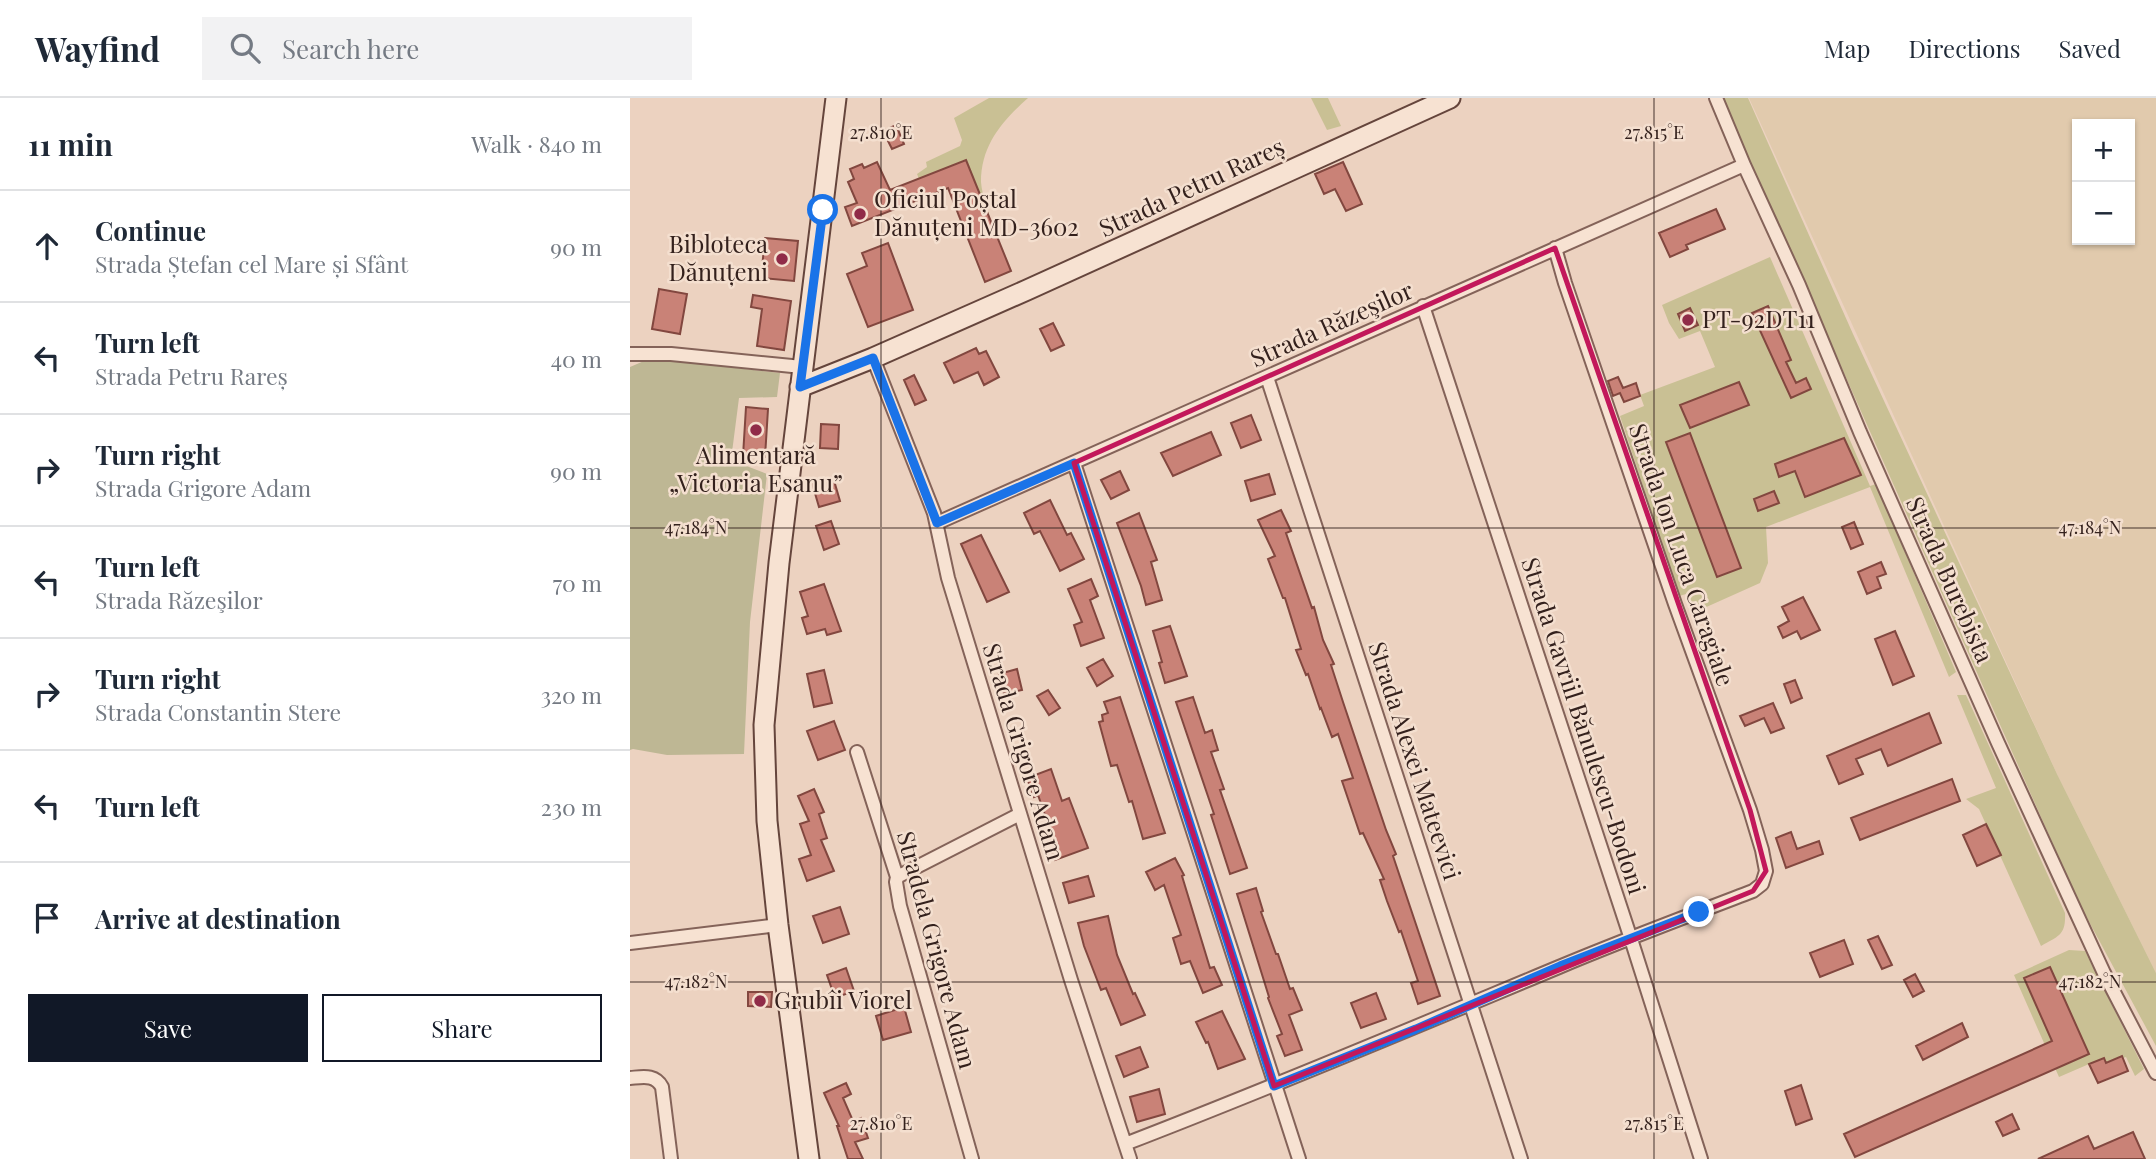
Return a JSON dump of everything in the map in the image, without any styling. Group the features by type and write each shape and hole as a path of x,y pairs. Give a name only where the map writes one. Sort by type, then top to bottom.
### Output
{"main road":[{"path":"809,1159 766,821 764,725 776,588 836,98"},
{"name":"Strada Petru Rareș","path":"801,377 873,358 1450,98"}],"street":[{"name":"Strada Burebista","path":"1716,98 1998,743 2104,973 2156,1073"},
{"name":"Strada Răzeşilor","path":"937,523 1744,165"},
{"name":"Strada Ion Luca Caragiale","path":"1555,248 1675,604 1750,810 1765,859 1766,875 1762,884 1753,891 1630,939"},
{"name":"Strada Gavriil Bănulescu-Bodoni","path":"1423,306 1701,1159"},
{"path":"630,354 671,354 801,377"},
{"name":"Strada Grigore Adam","path":"873,358 937,523 947,578 1071,980 1130,1159"},
{"name":"Strada Alexei Mateevici","path":"1267,377 1521,1159"},
{"path":"1074,463 1299,1159"},
{"name":"Stradela Grigore Adam","path":"858,752 897,877 900,906 972,1159"},
{"path":"897,877 1020,814"},
{"path":"630,943 778,925"},
{"path":"1125,1144 1274,1086 1630,939"},
{"path":"630,1079 651,1077 662,1087 671,1159"}],"highlighted area":[{"path":"1555,248 1750,810 1766,871 1753,891 1274,1086 1074,463"}],"shaded area":[{"path":"989,98 1028,98 1002,125 985,156 981,182 992,225 966,160 919,179 917,174 927,167 926,162 960,146 962,140 954,118"},
{"path":"1311,98 1328,98 1341,126 1327,130"},
{"path":"1722,98 1748,98 1853,334 2057,774 2156,973 2156,1046 2080,905"},
{"path":"1749,98 2156,98 2156,973 2057,774"},
{"path":"1770,257 1870,486 1876,484 1956,672 1949,677 1870,487 1766,527 1768,563 1760,583 1693,613 1686,594 1679,596 1620,416 1644,406 1640,395 1715,367 1700,331 1679,339 1662,305"},
{"path":"659,359 780,373 777,397 739,398 731,460 767,474 750,622 744,754 667,755 630,750 630,367"},
{"path":"1957,695 1966,695 2065,913 2063,930 2041,946 1979,809 1966,799 1996,788"},
{"path":"2069,950 2085,951 2144,1069 2135,1076 2126,1057 2106,1063 2103,1058 2059,1077 2014,975"}],"building":[{"path":"896,125 904,144 892,149 883,131"},
{"path":"966,160 1011,271 985,282 948,188 852,226 845,207 857,203 848,182 854,179 850,169 862,164 864,168 877,162 890,190"},
{"path":"1343,162 1362,204 1346,211 1335,189 1324,194 1315,174"},
{"path":"1716,209 1725,229 1686,245 1688,249 1670,257 1659,233"},
{"path":"765,238 798,241 794,281 761,278"},
{"path":"888,243 913,310 868,327 847,274 867,266 862,253"},
{"path":"659,289 687,294 680,334 652,329"},
{"path":"753,295 791,301 784,350 757,346 762,309 751,307"},
{"path":"1768,306 1791,360 1786,362 1796,383 1806,378 1811,389 1791,398 1752,313"},
{"name":"PT-92DT11","path":"1690,308 1698,325 1685,331 1678,314"},
{"path":"1053,323 1064,345 1051,351 1040,329"},
{"path":"976,348 979,354 986,351 999,377 984,385 978,372 954,383 944,363"},
{"path":"914,375 926,400 915,405 904,380"},
{"path":"1618,377 1623,388 1636,383 1640,396 1624,402 1620,393 1613,396 1608,381"},
{"path":"1739,382 1749,405 1690,428 1680,405"},
{"path":"746,407 768,409 765,457 743,456"},
{"path":"1251,415 1261,440 1241,448 1231,423"},
{"path":"821,424 839,425 838,449 820,448"},
{"path":"1211,432 1221,455 1173,476 1161,453"},
{"path":"1690,433 1741,568 1717,577 1666,442"},
{"path":"1844,438 1861,475 1805,497 1795,471 1779,477 1775,464"},
{"path":"1120,471 1129,490 1111,499 1101,480"},
{"path":"1269,474 1275,494 1251,501 1245,481"},
{"path":"833,477 840,501 819,507 812,483"},
{"path":"1774,491 1779,503 1758,511 1754,499"},
{"path":"1050,500 1067,535 1071,533 1084,559 1060,571 1040,531 1034,534 1024,513"},
{"path":"1281,510 1291,531 1286,533 1334,664 1331,665 1396,854 1393,856 1440,996 1418,1004 1411,983 1418,981 1380,880 1384,879 1363,833 1360,834 1342,781 1353,778 1338,734 1332,737 1296,650 1301,649 1285,598 1268,559 1275,556 1258,520"},
{"path":"1139,513 1157,560 1151,562 1162,600 1146,605 1117,523"},
{"path":"831,521 839,544 824,550 816,526"},
{"path":"1854,522 1863,544 1851,549 1842,527"},
{"path":"981,535 1009,592 987,602 961,544"},
{"path":"1881,562 1886,574 1877,577 1881,588 1867,594 1858,572"},
{"path":"1091,579 1098,596 1090,600 1104,638 1081,646 1074,625 1082,622 1068,589"},
{"path":"824,584 841,631 827,635 825,629 807,634 802,618 808,616 800,592"},
{"path":"1803,597 1820,630 1801,639 1797,631 1783,638 1778,627 1789,621 1782,607"},
{"path":"1170,626 1187,676 1165,683 1153,631"},
{"path":"1895,631 1914,676 1893,685 1875,639"},
{"path":"1103,659 1113,676 1097,686 1087,668"},
{"path":"1017,669 1022,690 1004,694 999,674"},
{"path":"824,670 832,703 814,707 807,674"},
{"path":"1795,680 1802,698 1791,703 1784,684"},
{"path":"1048,690 1060,708 1049,715 1037,696"},
{"path":"1120,697 1165,833 1143,839 1132,801 1129,802 1117,765 1111,766 1099,722 1103,721 1102,715 1108,713 1104,702"},
{"path":"1193,697 1205,733 1212,730 1218,750 1211,752 1224,789 1220,790 1247,868 1230,874 1211,815 1214,814 1176,702"},
{"path":"1773,703 1784,728 1771,733 1764,718 1745,726 1740,716"},
{"path":"1929,713 1941,743 1888,766 1881,749 1856,759 1863,774 1839,784 1827,756"},
{"path":"834,721 845,750 818,760 807,731"},
{"path":"1051,769 1062,801 1069,798 1088,848 1055,860 1046,837 1052,835 1038,795 1034,797 1027,778"},
{"path":"1952,779 1960,801 1860,840 1851,818"},
{"path":"814,789 824,812 819,814 827,838 821,840 834,871 807,881 799,859 811,855 800,824 809,821 798,796"},
{"path":"1986,824 2001,855 1977,866 1963,835"},
{"path":"1791,832 1797,849 1819,841 1823,854 1786,868 1776,838"},
{"path":"1175,858 1184,875 1182,876 1210,968 1214,967 1222,985 1203,993 1190,961 1181,964 1173,938 1181,935 1164,885 1155,890 1146,872"},
{"path":"1088,876 1094,896 1069,903 1063,883"},
{"path":"1256,888 1263,911 1261,912 1276,954 1302,1010 1289,1015 1302,1050 1285,1056 1277,1036 1282,1034 1268,998 1237,894"},
{"path":"840,907 849,934 823,943 813,916"},
{"path":"1108,916 1117,955 1145,1015 1121,1025 1106,988 1101,990 1078,923"},
{"path":"1878,936 1892,965 1882,969 1868,940"},
{"path":"1844,940 1853,964 1820,977 1810,953"},
{"path":"2050,967 2089,1054 1855,1157 1844,1134 2052,1041 2024,978"},
{"path":"846,968 854,991 835,998 827,975"},
{"path":"1915,974 1924,991 1913,997 1904,980"},
{"path":"748,992 772,992 771,1007 748,1006"},
{"path":"1376,993 1386,1019 1361,1028 1351,1003"},
{"path":"904,1007 911,1032 883,1040 876,1016"},
{"path":"1222,1011 1245,1059 1218,1069 1208,1042 1206,1043 1196,1022"},
{"path":"1962,1023 1968,1037 1923,1060 1916,1046"},
{"path":"1140,1047 1148,1067 1124,1077 1116,1056"},
{"path":"2122,1056 2128,1071 2098,1083 2089,1064 2104,1058 2106,1063"},
{"path":"846,1083 851,1094 843,1098 853,1121 861,1118 868,1138 855,1142 863,1159 848,1159 839,1126 824,1093"},
{"path":"1801,1085 1812,1119 1796,1125 1785,1091"},
{"path":"1159,1089 1165,1114 1137,1122 1130,1097"},
{"path":"2012,1114 2019,1129 2003,1136 1996,1122"},
{"path":"2133,1132 2145,1159 2038,1159 2088,1136 2094,1149"}],"place":[{"name":"Oficiul Poștal Dănuțeni MD-3602","path":"860,214"},
{"name":"Bibloteca Dănuțeni","path":"782,259"},
{"name":"PT-92DT11","path":"1688,320"},
{"name":"Alimentară „Victoria Esanu”","path":"756,430"},
{"name":"Grubîi Viorel","path":"760,1001"}],"route":[{"path":"823,210 800,387 873,358 937,523 1074,463 1274,1086 1416,1029 1560,966 1699,912"}]}
